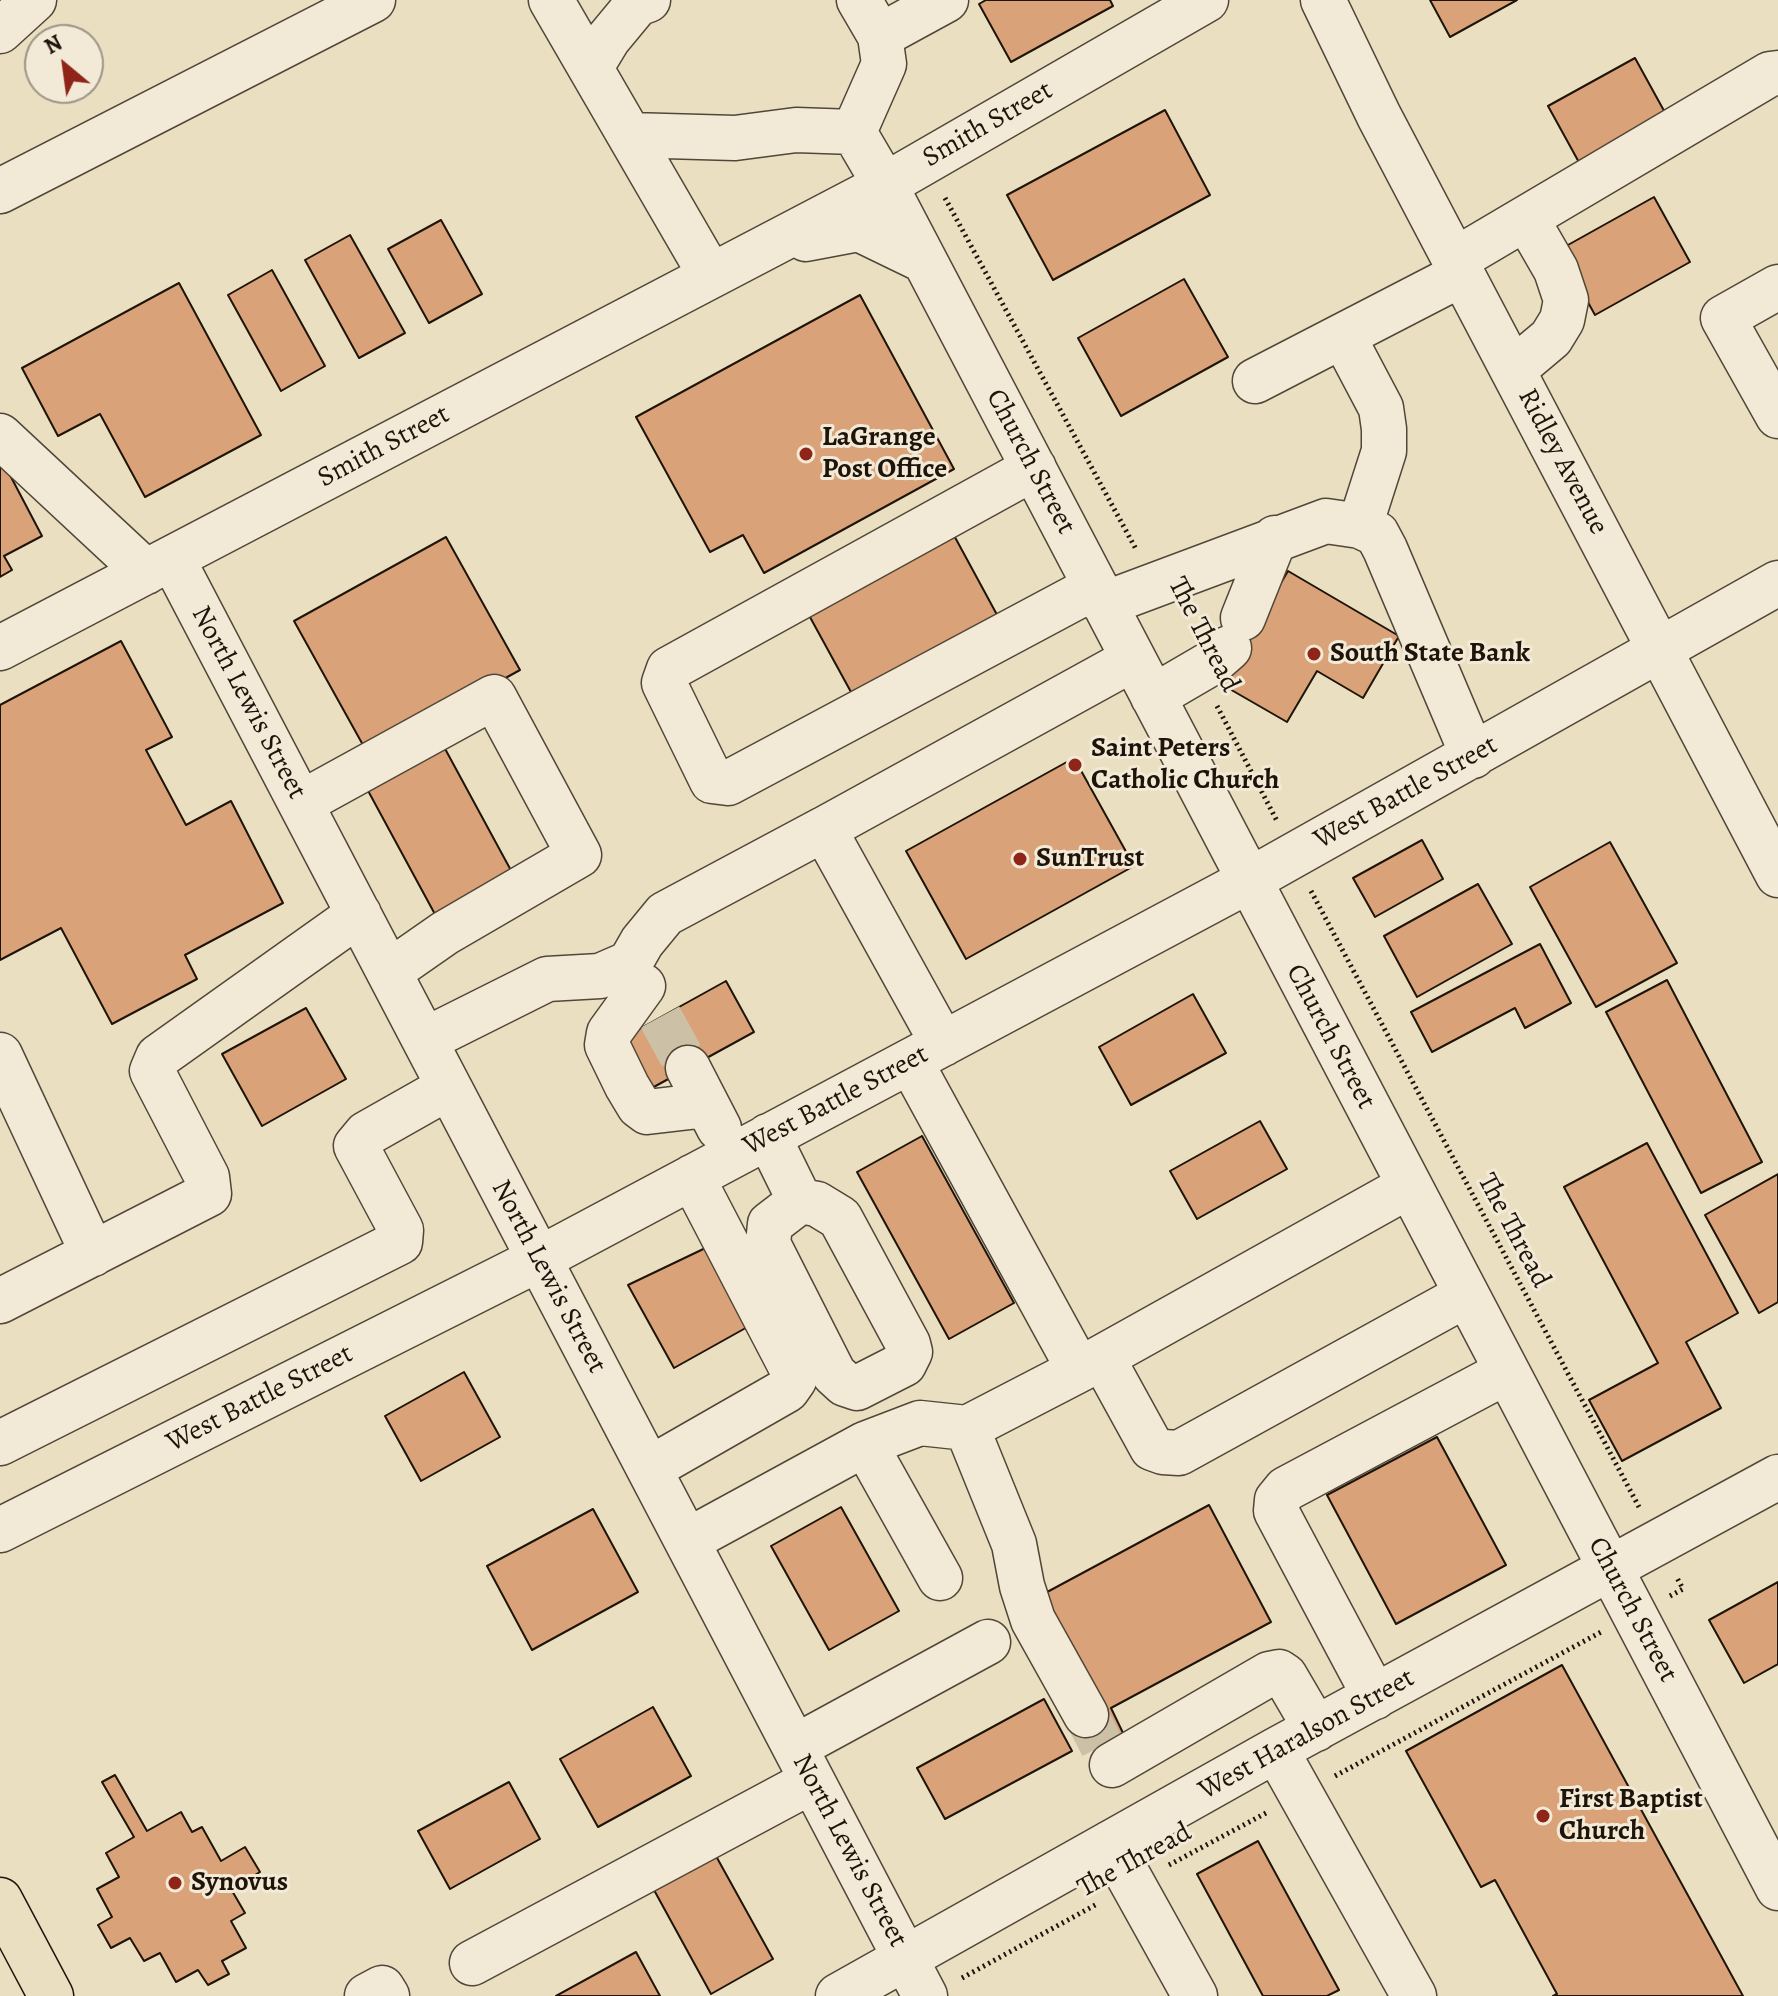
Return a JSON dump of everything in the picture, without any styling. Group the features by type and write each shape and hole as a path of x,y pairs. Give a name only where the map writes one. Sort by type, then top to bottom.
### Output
{"main road":[{"path":"0,1900 51,1996"}],"street":[{"path":"0,31 34,0"},
{"path":"0,191 373,0"},
{"path":"551,0 711,276"},
{"path":"591,67 608,39 637,4 648,0"},
{"path":"630,135 735,138 796,130 854,132 884,64 870,18 946,0"},
{"name":"Smith Street","path":"0,648 885,185 923,163 1143,16 1206,0"},
{"name":"Ridley Avenue","path":"1288,0 1345,49"},
{"name":"Ridley Avenue","path":"1323,0 1345,49 1778,875"},
{"name":"Ridley Avenue","path":"1337,0 1345,49"},
{"path":"1255,381 1343,336 1459,267 1526,218 1770,74 1778,73"},
{"name":"Church Street","path":"854,132 1034,468 1778,1888"},
{"path":"1513,370 1551,338 1562,320 1566,300 1556,270 1526,218"},
{"name":"Smith Street","path":"768,247 859,229 925,261"},
{"path":"1778,287 1723,318 1778,416"},
{"path":"1343,336 1381,408 1384,429 1384,451 1360,526"},
{"name":"North Lewis Street","path":"0,436 159,565 301,803 905,1958 941,1988"},
{"path":"1034,468 669,669 664,683 712,781 728,783 1100,596 1154,585 1326,521 1360,526 1377,534 1473,756"},
{"path":"1153,697 1223,645 1275,538"},
{"name":"West Battle Street","path":"0,1530 539,1259 1294,856 1778,583"},
{"path":"800,1201 697,1087 647,1112 639,1106 627,1086 607,1045 609,1033 644,988 648,934 665,914 1133,659"},
{"path":"301,803 494,697 579,855 445,933 389,972"},
{"path":"824,829 927,1052 1090,1364 1152,1448 1179,1453 1466,1295"},
{"path":"0,1301 209,1194 207,1177 152,1071 158,1057 359,914"},
{"path":"425,1040 547,979 600,976 644,988"},
{"path":"0,1055 93,1254"},
{"path":"0,1443 400,1242 401,1230 356,1146 366,1134 449,1087"},
{"path":"649,1469 787,1390 794,1380 792,1369 692,1177"},
{"path":"687,1541 865,1444 920,1423 967,1428 1090,1364 1409,1186"},
{"path":"1375,1697 1276,1511 1277,1500 1286,1489 1506,1372"},
{"path":"967,1428 1014,1544 1022,1586 1033,1620 1100,1742 1127,1834 1133,1884 1195,1996"},
{"path":"865,1444 940,1578"},
{"name":"West Haralson Street","path":"838,1996 1276,1750 1778,1477"},
{"path":"472,1963 803,1764 988,1642"},
{"path":"1100,1742 1279,1672 1285,1676 1316,1729"},
{"path":"1276,1750 1414,1996"},
{"path":"367,1996 382,1988 387,1996"}],"path":[{"name":"The Thread","path":"923,163 959,222 1154,585"},
{"name":"The Thread","path":"941,1988 1683,1589 1536,1318 1294,856 1223,645"}],"building":[{"path":"986,0 1110,0 1113,6 1011,62 979,4"},
{"path":"1430,0 1517,0 1450,37"},
{"path":"1635,58 1668,118 1581,166 1548,106"},
{"path":"1165,110 1210,195 1053,280 1007,195"},
{"path":"1654,197 1690,262 1595,315 1559,250"},
{"path":"441,220 482,294 429,323 388,249"},
{"path":"350,235 405,333 359,358 305,260"},
{"path":"272,270 325,366 281,391 228,295"},
{"path":"1184,279 1228,357 1121,416 1078,338"},
{"path":"179,283 261,435 145,497 100,414 58,436 22,368"},
{"path":"860,295 954,469 764,573 743,535 710,552 636,417"},
{"path":"0,456 42,536 4,556 12,570 0,577"},
{"path":"950,528 1002,624 857,703 805,608"},
{"path":"446,537 520,670 368,754 294,621"},
{"name":"South State Bank","path":"1288,571 1399,636 1363,698 1317,671 1287,722 1221,684"},
{"path":"121,641 172,737 146,750 186,825 231,801 283,903 185,955 197,979 112,1024 61,928 0,960 0,705"},
{"path":"443,745 514,876 437,918 366,787"},
{"name":"SunTrust","path":"1074,758 1134,866 966,959 906,851"},
{"path":"1422,840 1443,879 1375,917 1353,878"},
{"path":"1610,842 1677,963 1596,1007 1530,887"},
{"path":"1478,884 1512,944 1417,997 1384,936"},
{"path":"1540,944 1571,1003 1525,1028 1515,1008 1432,1052 1411,1012"},
{"path":"1667,980 1762,1162 1701,1193 1606,1012"},
{"path":"726,981 754,1032 641,1094 614,1043"},
{"path":"1193,994 1226,1053 1131,1105 1099,1047"},
{"path":"306,1008 346,1079 262,1126 222,1054"},
{"path":"1260,1121 1287,1169 1197,1219 1170,1171"},
{"path":"922,1136 1014,1303 949,1339 857,1172"},
{"path":"1647,1143 1738,1313 1686,1342 1721,1408 1622,1461 1589,1400 1658,1363 1564,1187"},
{"path":"1778,1174 1778,1302 1759,1313 1705,1215"},
{"path":"718,1242 760,1320 674,1368 628,1285"},
{"path":"464,1372 500,1437 421,1481 385,1416"},
{"path":"1437,1437 1506,1565 1396,1624 1327,1495"},
{"path":"1209,1505 1271,1622 1111,1708 1124,1735 1095,1750 1080,1719 1036,1598"},
{"path":"841,1507 899,1611 829,1650 771,1546"},
{"path":"593,1509 638,1592 532,1650 487,1566"},
{"path":"1778,1582 1778,1664 1744,1683 1709,1620"},
{"name":"First Baptist Church","path":"1562,1665 1743,1996 1553,1996 1557,1994 1495,1880 1481,1887 1406,1751"},
{"path":"1044,1699 1072,1751 945,1819 917,1768"},
{"path":"653,1707 691,1776 598,1827 560,1759"},
{"name":"Synovus","path":"115,1775 147,1831 181,1812 192,1832 202,1827 221,1861 245,1847 260,1872 231,1889 245,1913 231,1921 246,1948 222,1961 229,1974 208,1985 198,1970 176,1982 160,1953 144,1961 130,1938 111,1948 98,1925 112,1917 97,1889 119,1877 106,1853 134,1837 102,1782"},
{"path":"509,1782 540,1839 450,1889 418,1831"},
{"path":"1258,1841 1339,1990 1327,1996 1263,1996 1197,1874"},
{"path":"716,1856 773,1959 711,1994 654,1890"},
{"path":"636,1952 660,1996 556,1996"}],"tunnel":[{"path":"660,1017 688,1068"},
{"path":"1086,1715 1102,1746"}],"place":[{"name":"LaGrange Post Office","path":"806,454"},
{"name":"South State Bank","path":"1314,654"},
{"name":"Saint Peters Catholic Church","path":"1075,765"},
{"name":"SunTrust","path":"1020,859"},
{"name":"First Baptist Church","path":"1543,1816"},
{"name":"Synovus","path":"175,1883"}]}
